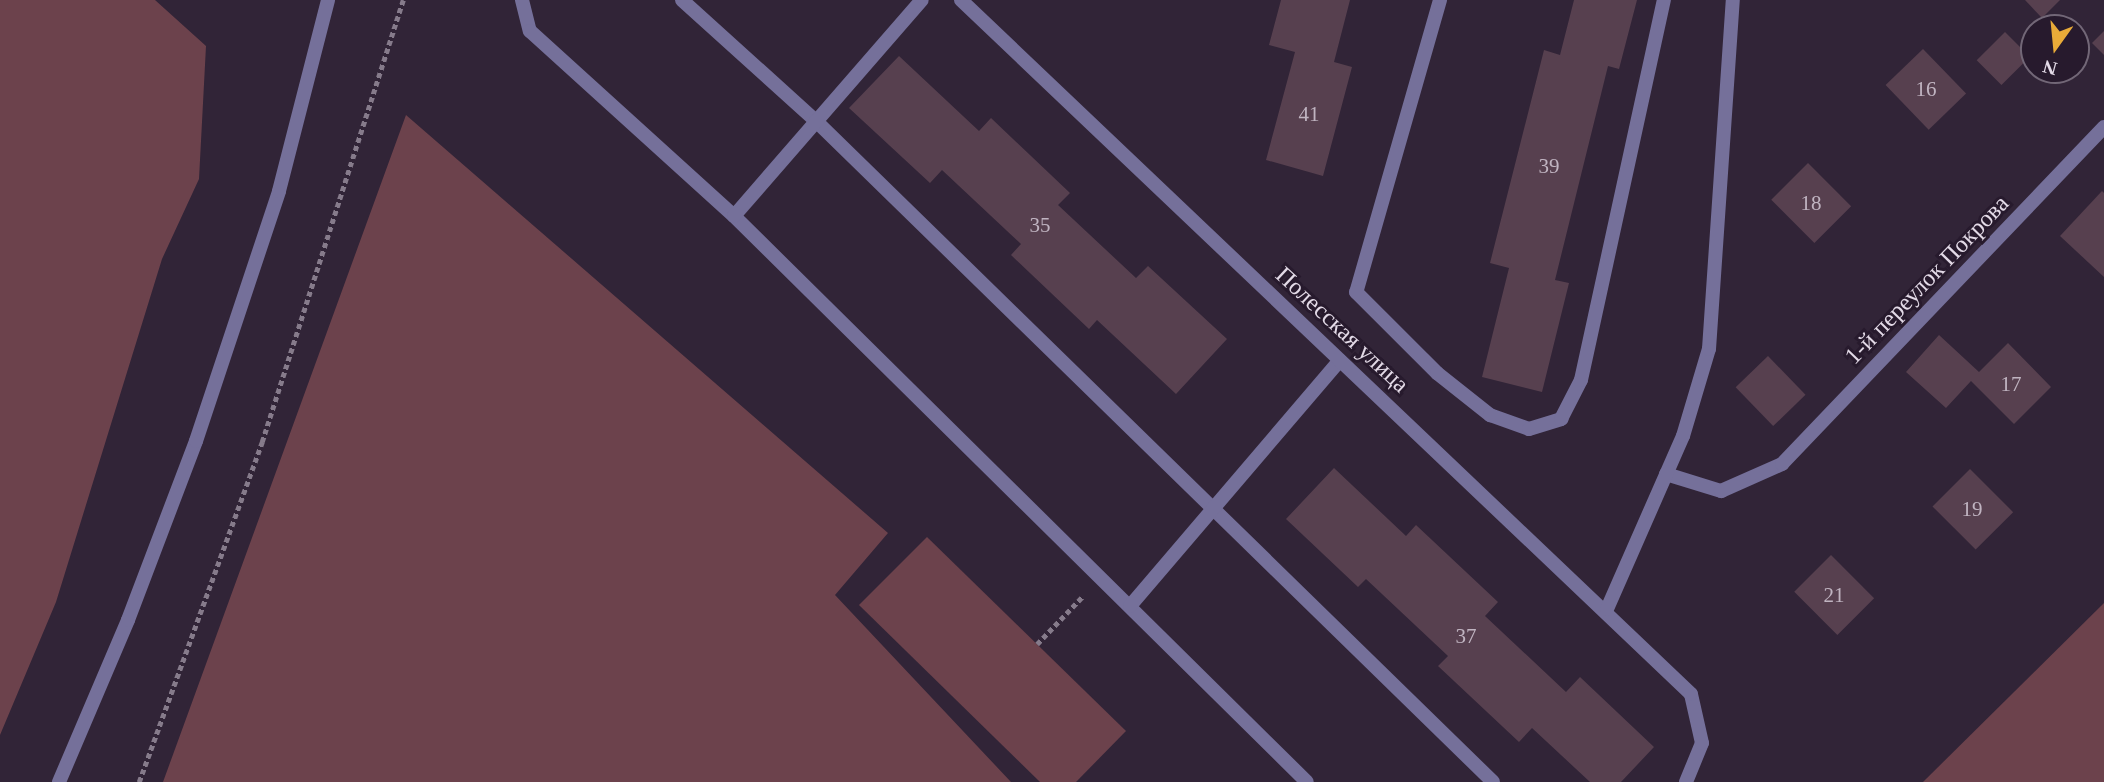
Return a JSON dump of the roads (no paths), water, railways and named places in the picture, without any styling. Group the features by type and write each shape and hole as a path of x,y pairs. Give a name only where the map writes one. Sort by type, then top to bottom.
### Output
{"street":[{"path":"59,782 128,620 196,441 279,191 328,0"},
{"path":"522,0 530,31 734,216 1307,782"},
{"path":"682,0 816,121 1493,782"},
{"path":"734,216 922,0"},
{"name":"Полесская улица","path":"961,0 1607,609 1691,694 1702,743 1686,782"},
{"path":"1440,0 1356,292 1437,373 1490,415 1529,429 1561,419 1581,380 1664,0"},
{"path":"1607,609 1666,474 1709,349 1733,0"},
{"name":"1-й переулок Покрова","path":"1666,474 1721,491 1782,464 2104,127"},
{"path":"1130,606 1340,360"}]}
